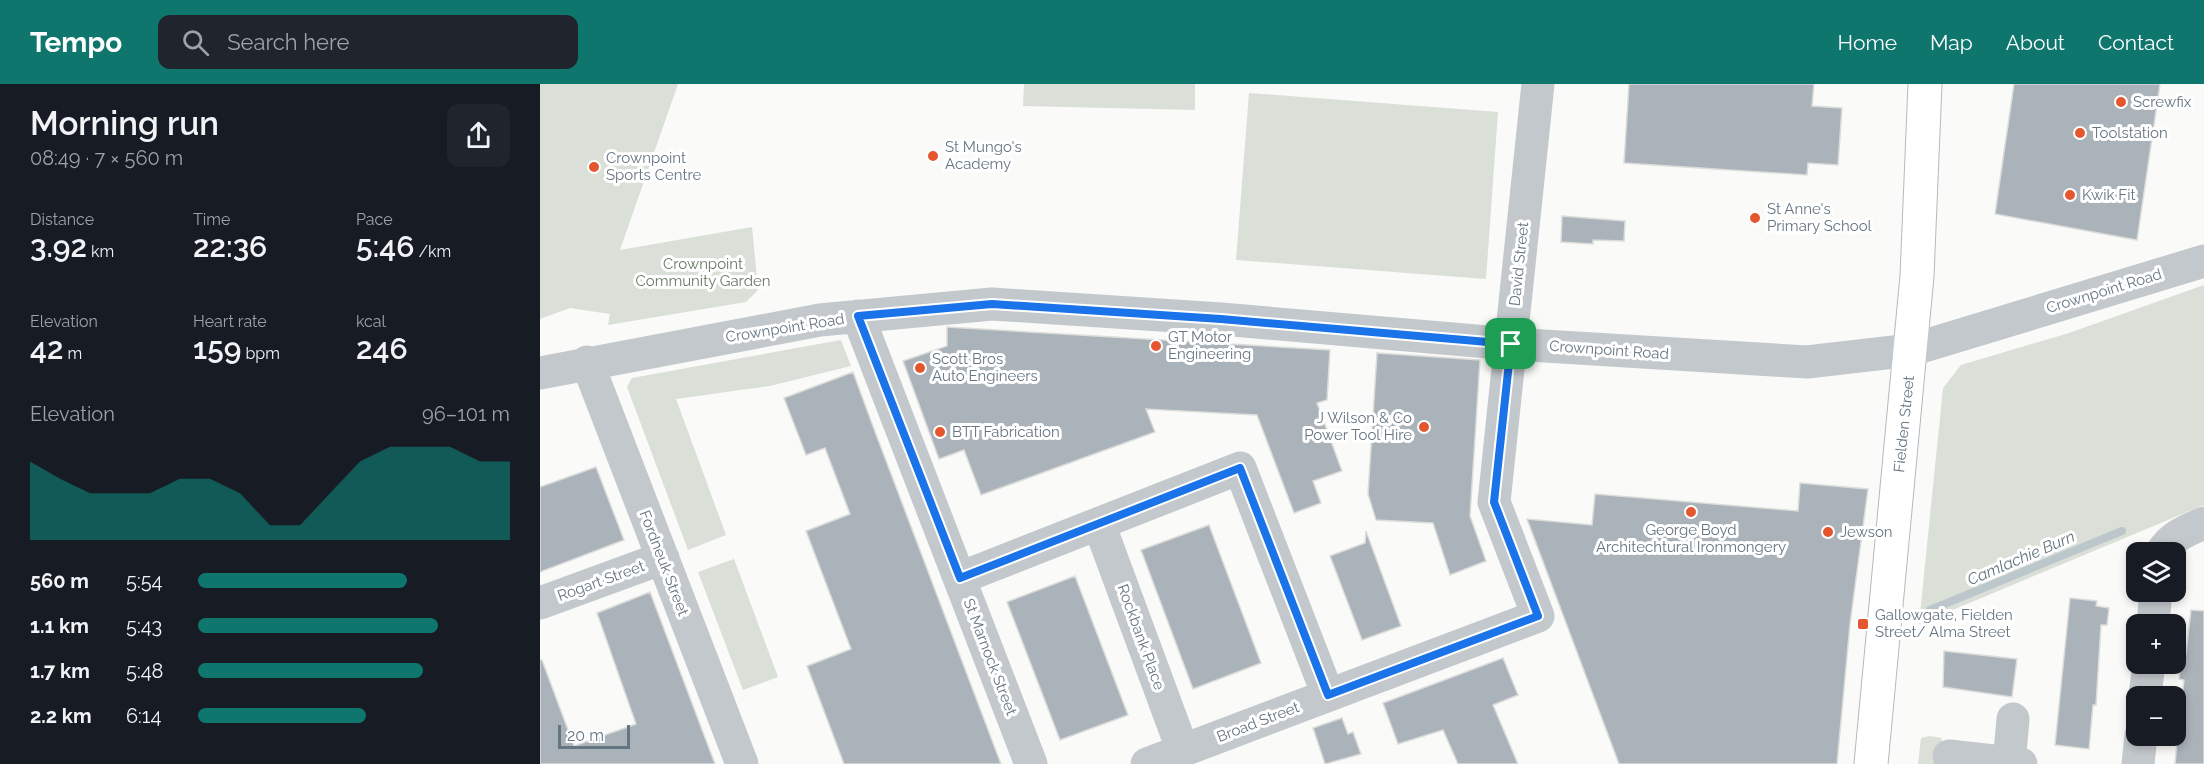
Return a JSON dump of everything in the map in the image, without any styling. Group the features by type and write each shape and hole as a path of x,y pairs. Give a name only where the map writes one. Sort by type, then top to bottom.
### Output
{"main road":[{"name":"Fielden Street","path":"1871,764 1917,276 1925,84"}],"street":[{"name":"David Street","path":"1538,84 1494,502 1538,616"},
{"name":"Crownpoint Road","path":"540,373 587,362 820,320 992,304 1221,319 1511,344 1807,362 1911,350 2204,261"},
{"name":"St Marnock Street","path":"858,316 1031,764"},
{"name":"Fordneuk Street","path":"587,362 742,764"},
{"path":"960,578 1240,468 1328,695"},
{"name":"Rockbank Place","path":"1100,524 1183,751"},
{"path":"2168,542 2180,533 2204,524"},
{"name":"Rogart Street","path":"540,603 663,558"},
{"name":"Broad Street","path":"1147,764 1538,616"},
{"path":"1949,756 2015,763 2013,719"},
{"path":"2138,764 2140,746"}],"green space":[{"name":"Crownpoint Sports Centre","path":"540,84 678,84 620,250 752,227 758,290 746,302 608,325 610,314 570,308 540,319"},
{"path":"1024,84 1195,84 1195,110 1023,106"},
{"path":"1249,93 1498,112 1486,279 1236,260"},
{"path":"2204,285 2204,505 1919,624 1943,388 1961,365 2069,333"},
{"path":"841,340 851,366 770,386 676,399 726,535 688,550 627,387 632,378"},
{"path":"734,559 778,677 743,690 698,572"},
{"path":"1930,736 1942,738 1939,764 1918,764 1921,738"}],"building":[{"path":"1629,84 1814,84 1812,106 1842,108 1838,165 1808,163 1807,175 1624,163"},
{"path":"2014,84 2160,84 2137,240 1995,214"},
{"path":"1562,216 1625,221 1624,241 1593,240 1593,244 1561,242"},
{"path":"947,327 1330,350 1327,400 1317,403 1342,471 1313,481 1321,503 1294,513 1257,415 1146,409 1155,432 981,495 964,450 939,459 903,361 947,346"},
{"name":"J Wilson & Co Power Tool Hire","path":"1377,353 1480,360 1470,516 1486,561 1450,575 1433,523 1376,520 1368,494"},
{"path":"853,372 1001,764 844,764 807,666 851,649 806,531 850,514 825,448 806,455 784,398"},
{"path":"596,467 624,540 540,572 540,487"},
{"path":"1800,483 1868,489 1850,624 1837,764 1619,764 1527,519 1592,525 1595,494 1798,511"},
{"path":"1209,525 1261,663 1193,689 1141,550"},
{"path":"1366,531 1401,626 1362,640 1330,556 1365,543"},
{"path":"1075,576 1128,715 1060,740 1007,602"},
{"path":"650,592 715,764 540,764 540,660 542,660 574,746 636,724 597,613"},
{"path":"2070,598 2097,601 2096,606 2109,608 2107,625 2101,625 2096,705 2093,705 2089,749 2055,745"},
{"path":"2191,610 2204,611 2204,764 2175,764 2177,746 2186,746 2186,686 2183,686 2184,680 2179,679 2179,674 2186,674"},
{"path":"1944,651 2017,659 2012,697 1943,687"},
{"path":"1503,658 1518,695 1493,705 1518,764 1458,764 1443,730 1398,744 1383,703"},
{"path":"1342,718 1348,734 1353,732 1361,754 1325,764 1313,728"}],"waterway":[{"name":"Camlachie Burn","path":"1930,610 2122,531"}],"place":[{"name":"Screwfix","path":"2121,102"},
{"name":"Toolstation","path":"2080,133"},
{"name":"St Mungo's Academy","path":"933,156"},
{"name":"Crownpoint Sports Centre","path":"594,167"},
{"name":"Kwik Fit","path":"2070,195"},
{"name":"St Anne's Primary School","path":"1755,218"},
{"name":"GT Motor Engineering","path":"1156,346"},
{"name":"Scott Bros Auto Engineers","path":"920,368"},
{"name":"J Wilson & Co Power Tool Hire","path":"1424,427"},
{"name":"BTT Fabrication","path":"940,432"},
{"name":"George Boyd Architechtural Ironmongery","path":"1691,512"},
{"name":"Jewson","path":"1828,532"},
{"name":"Gallowgate, Fielden Street/ Alma Street","path":"1863,624"}],"route":[{"path":"992,304 1221,319 1511,344 1494,502 1538,616 1328,695 1240,468 960,578 858,316 992,304"}],"park label":[{"name":"Crownpoint Community Garden","path":"703,272"}]}
